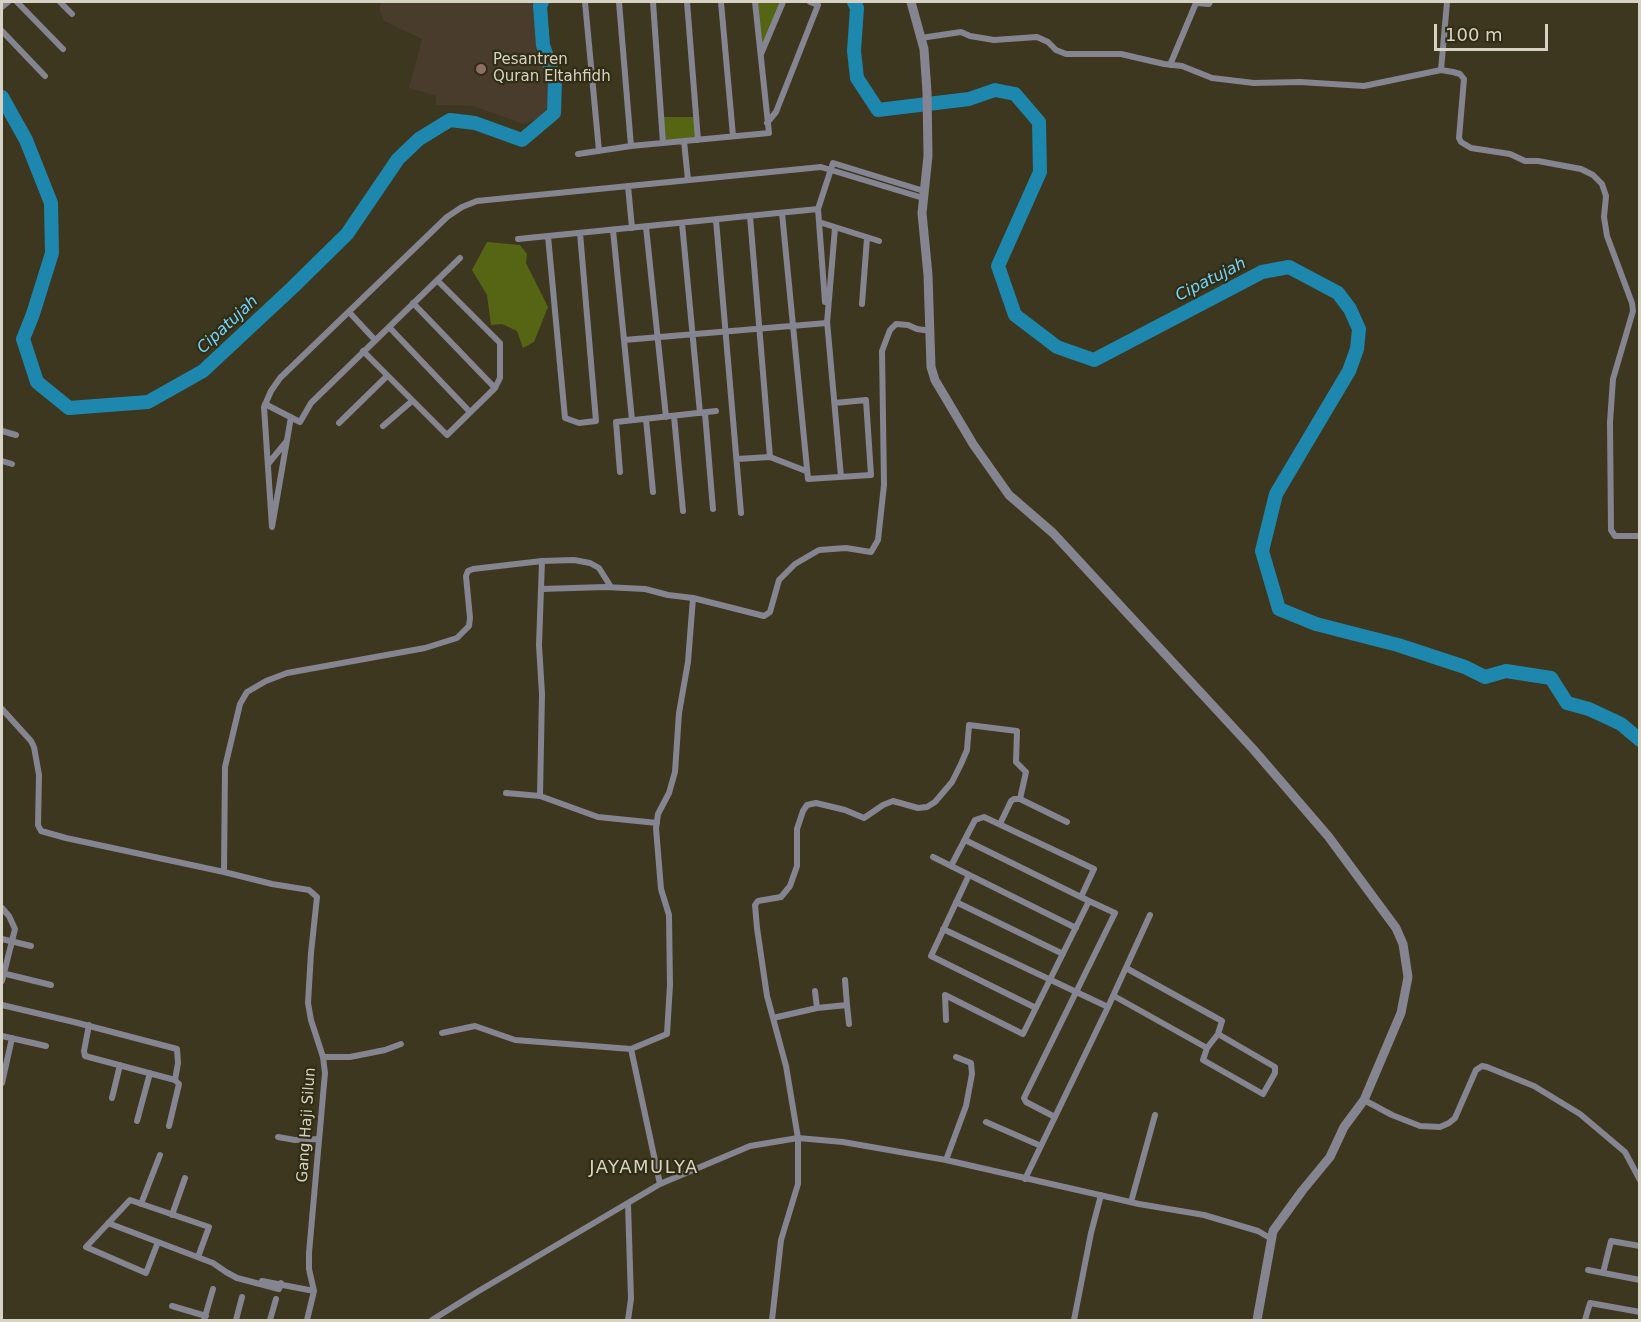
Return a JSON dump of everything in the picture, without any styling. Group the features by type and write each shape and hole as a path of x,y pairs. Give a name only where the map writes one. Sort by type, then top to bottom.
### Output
{"street":[{"path":"2,7 8,2"},
{"path":"17,2 63,50"},
{"path":"60,2 72,14"},
{"path":"585,2 598,151"},
{"path":"619,2 631,146"},
{"path":"653,2 663,143"},
{"path":"687,2 698,140"},
{"path":"721,2 733,136"},
{"path":"578,154 631,146 769,133 755,2"},
{"path":"760,55 783,2"},
{"path":"767,123 776,112 818,5 810,2"},
{"path":"911,2 924,49 927,92 928,129 923,230 927,253 931,368 935,380 973,444 1009,495 1053,533 1253,750 1328,836 1396,928 1406,956 1408,977 1401,1013 1364,1100 1344,1127 1330,1157 1302,1191 1270,1238 1257,1320"},
{"path":"1170,65 1196,3 1209,4 1210,2"},
{"path":"1441,70 1446,2"},
{"path":"2,31 45,76"},
{"path":"921,38 961,32 994,40 1036,37 1066,54 1121,54 1182,66 1212,78 1254,82 1357,86 1376,85 1441,70 1460,74 1464,79 1459,138 1464,146 1510,153 1525,161 1538,161 1581,169 1593,175 1602,184 1606,196 1604,217 1607,236 1633,311 1613,379 1610,422 1611,530 1614,536 1640,536"},
{"path":"684,141 688,180"},
{"path":"291,417 272,527 265,404 271,391 280,378 447,217 477,201 821,167 924,194"},
{"path":"831,170 818,210 841,477"},
{"path":"628,186 632,228"},
{"path":"518,239 818,210"},
{"path":"782,213 808,479 871,475 866,400 835,403"},
{"path":"750,216 770,457"},
{"path":"716,220 741,513"},
{"path":"819,222 879,242"},
{"path":"682,223 692,333 713,509"},
{"path":"646,227 666,417"},
{"path":"827,323 835,228"},
{"path":"613,230 632,420"},
{"path":"549,236 565,418 579,423 596,421 580,233"},
{"path":"861,304 867,238"},
{"path":"265,404 300,422 311,403 460,258"},
{"path":"363,351 447,435 495,388 500,378 500,343 437,280"},
{"path":"413,303 495,388"},
{"path":"349,312 375,340"},
{"path":"624,340 827,323"},
{"path":"541,589 611,587 645,590 693,598 764,616 770,612 779,580 795,564 819,550 846,548 867,552 874,549 878,540 884,485 882,351 890,330 896,324 931,331"},
{"path":"389,327 470,412"},
{"path":"339,423 387,376"},
{"path":"383,426 412,400"},
{"path":"620,472 616,422 716,411"},
{"path":"674,416 683,511"},
{"path":"645,419 653,492"},
{"path":"2,431 16,435"},
{"path":"268,464 287,441"},
{"path":"737,459 770,457 806,471"},
{"path":"2,462 12,464"},
{"path":"2,709 32,741 34,747 39,775 37,821 40,830 66,838 224,872 225,767 243,697 267,681 286,673 425,648 457,638 468,626 466,576 468,572 542,561 574,560 590,563 604,574 611,587"},
{"path":"540,795 542,561"},
{"path":"442,1033 475,1026 515,1040 631,1049 663,1036 669,1031 669,915 661,889 657,823 658,814 669,793 675,772 679,713 688,662 693,598"},
{"path":"772,1320 781,1240 798,1184 798,1138 786,1066 767,996 755,905 758,901 781,897 790,886 797,866 797,829 802,811 807,806 816,803 846,810 864,818 893,801 918,808 927,807 935,802 952,782 962,764 967,750 969,725 1017,731 1016,762 1026,772 1020,799"},
{"path":"506,793 540,795 598,817 657,823"},
{"path":"1000,824 1011,801 1020,799 1067,822"},
{"path":"951,866 975,820 984,817 1094,869 1081,897"},
{"path":"965,840 1115,913 1024,1098 1026,1102 1055,1117"},
{"path":"933,857 1076,928"},
{"name":"Gang Haji Silun","path":"224,872 309,890 317,897 308,1004 323,1057 325,1073 309,1253 309,1269 315,1291 308,1320"},
{"path":"969,875 931,956 1036,1008"},
{"path":"946,1020 945,995 1023,1034 1089,901"},
{"path":"956,902 1063,954"},
{"path":"2,908 15,929 2,976 51,985"},
{"path":"1025,1179 1114,996 1150,915"},
{"path":"944,929 1108,1007"},
{"path":"2,939 31,946"},
{"path":"1126,968 1222,1021 1218,1034 1207,1048 1203,1060 1263,1094 1275,1073 1275,1067 1218,1034"},
{"path":"845,980 849,1024"},
{"path":"815,991 817,1008"},
{"path":"1114,996 1207,1048"},
{"path":"2,1005 89,1025 177,1049 178,1062 175,1080"},
{"path":"773,1018 817,1008 847,1005"},
{"path":"89,1025 84,1055 175,1080 179,1084 169,1126"},
{"path":"2,1036 46,1046"},
{"path":"2,1083 12,1038"},
{"path":"323,1057 350,1057 385,1050 401,1044"},
{"path":"631,1049 660,1184"},
{"path":"946,1160 966,1106 972,1074 971,1063 956,1057"},
{"path":"112,1098 120,1065"},
{"path":"1364,1100 1392,1115 1420,1126 1440,1127 1455,1118 1476,1070 1487,1067 1534,1086 1580,1114 1625,1152 1640,1180"},
{"path":"137,1121 150,1073"},
{"path":"1131,1202 1155,1115"},
{"path":"986,1122 1041,1146"},
{"path":"278,1137 295,1140 319,1139"},
{"path":"432,1320 660,1184 750,1146 798,1138 843,1142 946,1160 1131,1202 1204,1215 1258,1231 1270,1238"},
{"path":"141,1204 160,1155"},
{"path":"172,1215 184,1178"},
{"path":"1074,1320 1101,1194"},
{"path":"158,1242 146,1273 86,1247 130,1200 208,1227 198,1257"},
{"path":"628,1204 631,1299 628,1320"},
{"path":"108,1223 213,1263 237,1278 281,1283 315,1291"},
{"path":"1604,1273 1611,1241 1640,1246"},
{"path":"1588,1270 1640,1280"},
{"path":"172,1306 205,1318 213,1289"},
{"path":"236,1320 242,1298"},
{"path":"270,1320 276,1299"},
{"path":"1585,1320 1590,1303 1640,1311"}],"shaded area":[{"name":"Pesantren Quran Eltahfidh","path":"382,2 535,2 539,51 556,87 554,99 544,116 523,124 474,106 436,105 436,96 409,88 422,39 384,21 379,8"}],"green space":[{"path":"757,2 781,2 761,49"},
{"path":"663,117 694,117 696,138 665,140"},
{"path":"487,242 520,245 527,254 526,263 548,307 534,342 523,348 517,331 502,324 491,325 487,295 472,270"}],"waterway":[{"name":"Cipatujah","path":"2,97 26,140 51,203 52,253 23,339 37,382 69,408 148,402 203,371 292,288 347,234 398,159 419,139 450,120 475,123 522,140 554,113 555,81 543,45 540,6 542,2"},
{"name":"Cipatujah","path":"854,2 857,8 854,51 857,78 878,110 969,99 995,90 1015,94 1039,122 1040,172 998,266 1015,315 1057,347 1094,360 1262,272 1289,267 1338,293 1350,309 1359,329 1357,349 1349,371 1276,494 1262,551 1279,609 1316,624 1398,645 1465,667 1485,677 1506,671 1551,678 1567,703 1589,709 1621,724 1640,740"}],"place":[{"name":"Pesantren Quran Eltahfidh","path":"481,69"}],"district":[{"name":"JAYAMULYA","path":"644,1168"}]}
